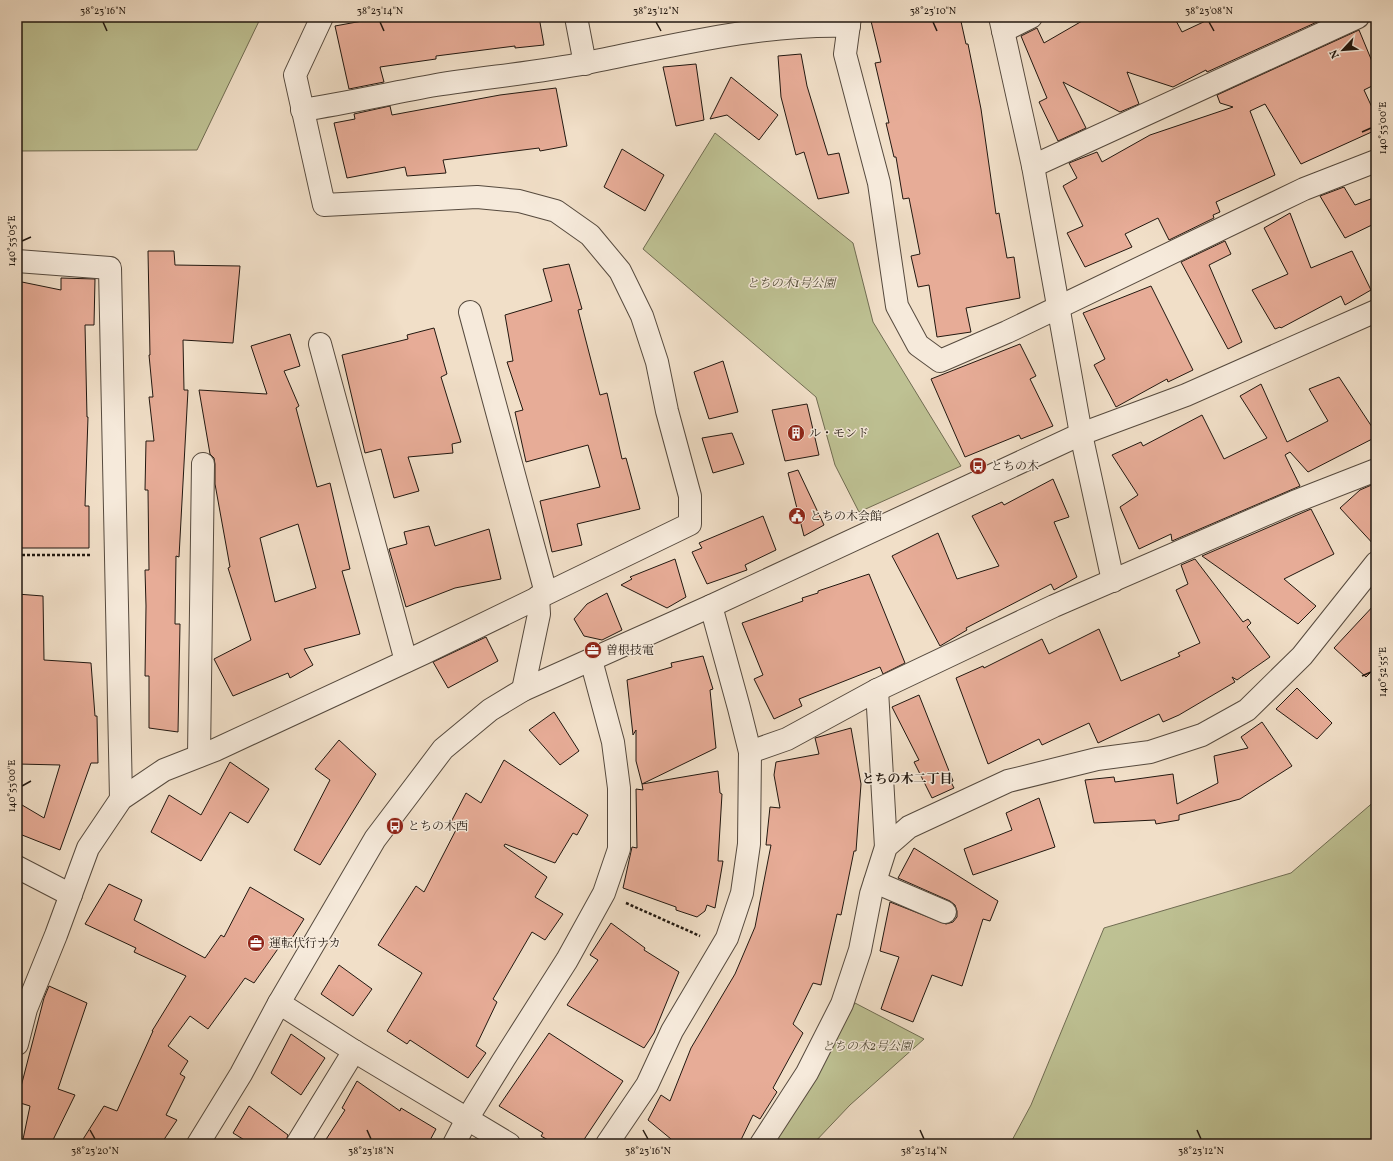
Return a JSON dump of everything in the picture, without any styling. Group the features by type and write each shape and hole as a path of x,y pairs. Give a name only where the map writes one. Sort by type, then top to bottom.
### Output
{"street":[{"path":"17,1044 26,1008 88,848 121,799 164,770 199,756 406,661 690,524 690,496 667,411 657,362 642,316 620,271 590,235 556,211 519,201 477,197 324,205 295,75 322,17"},
{"path":"576,17 585,64"},
{"path":"1031,17 1001,24 1033,166 1080,434 1113,581"},
{"path":"1033,166 1358,17"},
{"path":"302,110 435,86 585,64 764,24 817,25 850,21 845,54 879,184 898,306 918,345 940,361 1007,332 1304,189 1376,161"},
{"path":"17,261 110,268 121,799"},
{"path":"198,1144 241,1074 279,1003 375,839 443,749 490,710 523,690 711,606 1080,434 1186,395 1376,311"},
{"path":"470,312 542,595 523,690"},
{"path":"320,344 406,661"},
{"path":"199,756 203,464"},
{"path":"750,752 787,739 877,690 1054,606 1294,502 1376,470"},
{"path":"886,848 909,827 1008,782 1097,759 1150,752 1202,735 1248,710 1302,656 1376,563"},
{"path":"607,1144 647,1085 672,1031 722,945 728,938 742,893 749,844 750,752 711,606"},
{"path":"454,1144 467,1119 567,960 604,893 619,849 619,788 613,742 591,660"},
{"path":"761,1144 807,1073 842,1004 860,950 875,882 886,848 877,690"},
{"path":"17,866 71,895"},
{"path":"875,882 945,912"},
{"path":"279,1003 354,1051 509,1144"},
{"path":"297,1144 354,1051"}],"path":[{"path":"17,555 116,556"},
{"path":"604,893 722,945"}],"green space":[{"path":"17,17 261,17 197,150 17,151"},
{"name":"とちの木1号公園","path":"715,133 853,243 873,322 961,466 859,512 835,465 816,397 643,249"},
{"path":"1376,800 1376,1144 1010,1144 1031,1105 1104,928 1291,873"},
{"name":"とちの木2号公園","path":"855,1003 924,1039 850,1105 813,1144 774,1144"}],"building":[{"path":"384,17 539,17 544,45 515,48 515,46 436,56 436,59 380,67 384,82 349,89 335,26"},
{"path":"870,17 960,17 966,44 968,44 981,109 996,214 999,213 1007,258 1014,257 1020,298 966,308 971,332 937,337 929,285 918,287 911,256 920,254 909,198 903,199 896,157 894,157 886,123 889,123 875,63 881,62"},
{"path":"1089,17 1174,17 1182,32 1214,17 1328,17 1207,72 1206,70 1173,87 1127,72 1139,104 1120,112 1063,82 1086,128 1058,141 1039,102 1047,98 1021,36 1037,28 1044,43"},
{"path":"1359,30 1376,71 1376,84 1364,90 1376,116 1376,130 1301,164 1265,104 1250,111 1275,175 1216,202 1220,212 1213,215 1214,218 1169,240 1158,218 1125,234 1132,247 1085,267 1067,233 1083,226 1063,186 1077,178 1069,163 1097,152 1102,162 1150,135 1233,107 1220,103 1217,95"},
{"path":"801,54 807,86 828,155 839,153 849,193 818,199 804,152 796,155 781,97 778,56"},
{"path":"696,64 704,120 676,126 663,67"},
{"path":"731,77 778,115 759,140 727,115 710,119"},
{"path":"556,88 567,146 540,151 539,148 443,160 446,173 407,176 405,167 347,178 334,123 355,119 354,114 390,106 392,115 500,95"},
{"path":"622,149 664,175 645,211 604,187"},
{"path":"1344,187 1355,205 1376,197 1376,223 1345,238 1320,196"},
{"path":"1290,213 1311,268 1352,251 1371,290 1345,305 1341,296 1281,328 1275,329 1252,290 1288,274 1264,228"},
{"path":"1225,241 1231,254 1209,265 1242,342 1228,349 1181,262"},
{"path":"148,251 174,251 175,265 240,266 233,343 183,340 184,390 188,390 179,557 176,556 175,624 180,624 178,732 149,728 149,676 145,676 145,570 149,570 148,490 145,490 146,441 154,441 149,397 153,397 149,355"},
{"path":"569,264 582,309 578,310 600,395 607,393 622,459 626,458 640,509 577,524 582,545 552,552 540,501 600,487 588,445 526,462 515,412 523,410 507,362 513,361 505,315 552,301 543,269"},
{"path":"61,278 95,279 94,325 85,325 88,417 85,506 89,506 89,548 17,548 17,281 61,290"},
{"path":"1151,286 1193,370 1168,382 1167,379 1116,407 1094,365 1105,359 1083,313"},
{"path":"434,328 447,374 441,377 461,442 452,444 453,453 408,457 419,491 394,498 381,449 365,453 342,355 408,339 407,335"},
{"path":"290,334 300,366 284,371 299,406 296,408 317,487 330,483 350,569 342,571 360,634 304,649 313,665 290,678 288,673 233,696 214,659 251,640 228,568 230,567 215,484 215,464 214,458 210,454 199,390 267,394 251,346","holes":["298,524 316,588 275,602 260,538"]},
{"path":"1020,344 1036,376 1030,379 1053,426 1021,439 1019,435 965,457 931,379"},
{"path":"723,361 738,412 709,419 694,372"},
{"path":"1339,377 1376,433 1376,437 1308,472 1290,452 1285,455 1300,486 1172,541 1171,534 1139,549 1120,507 1138,495 1112,455 1141,442 1143,446 1202,415 1224,459 1267,438 1240,396 1261,384 1287,442 1328,421 1309,389"},
{"name":"ル・モンド","path":"807,404 819,455 785,461 772,410"},
{"path":"732,433 744,464 713,473 702,438"},
{"path":"798,470 824,525 804,536 788,473"},
{"path":"1053,479 1069,517 1054,522 1077,577 1054,590 1051,584 966,628 967,630 940,646 892,556 938,533 957,579 999,566 972,516 1002,502 1004,505"},
{"path":"1376,483 1376,547 1340,508 1360,490"},
{"path":"1311,509 1334,554 1284,579 1316,606 1298,624 1202,556"},
{"path":"763,516 776,550 745,565 747,570 707,584 692,552 702,548 699,543"},
{"path":"429,526 435,546 489,529 501,579 455,588 406,607 389,549 407,544 404,532"},
{"path":"675,559 686,597 667,608 621,585 632,579 630,577"},
{"path":"1195,559 1243,622 1248,619 1251,623 1247,627 1270,657 1237,680 1232,677 1235,682 1179,715 1163,722 1159,714 1098,743 1089,723 1042,745 1039,739 988,764 956,678 983,666 984,668 1042,639 1049,654 1099,629 1121,681 1180,656 1178,653 1200,643 1176,590 1188,584 1181,565"},
{"path":"869,574 905,663 883,674 880,667 799,699 802,706 774,719 754,679 763,675 742,623 803,601 802,598 818,593 818,591"},
{"path":"607,593 622,630 602,640 584,636 574,619 587,604"},
{"path":"17,594 43,596 44,660 91,663 95,716 97,716 98,763 91,763 60,850 17,833 17,802 44,818 60,765 18,764 17,658 21,658"},
{"path":"1376,603 1376,667 1366,677 1334,648"},
{"path":"486,637 498,661 448,688 433,662"},
{"path":"703,656 713,689 710,690 716,748 642,784 636,761 636,730 633,735 627,680 672,667 671,663"},
{"path":"1297,688 1332,723 1317,739 1276,709"},
{"path":"919,695 953,781 951,782 954,788 932,798 914,762 919,760 892,707"},
{"path":"554,712 579,751 560,765 529,730"},
{"path":"1262,722 1292,766 1240,799 1179,815 1179,820 1156,824 1155,820 1094,823 1085,780 1114,777 1115,782 1173,774 1177,804 1218,783 1214,756 1248,748 1241,737"},
{"path":"851,728 861,784 856,851 854,851 841,915 837,914 821,985 813,983 793,1024 803,1033 773,1088 777,1092 760,1119 753,1115 739,1144 677,1144 648,1120 661,1095 670,1101 691,1048 735,974 755,927 771,845 766,845 770,807 780,808 774,775 776,762 819,754 815,738"},
{"path":"339,740 376,774 320,865 294,850 330,780 315,769"},
{"path":"504,760 588,815 577,835 573,833 555,863 505,844 504,846 547,877 535,897 563,914 545,940 532,932 493,999 497,1002 476,1046 486,1053 468,1078 410,1040 407,1044 387,1031 422,973 378,945 416,886 424,892 458,826 451,822 466,793 481,803"},
{"path":"230,762 269,789 248,823 230,812 201,861 151,832 169,795 201,815"},
{"path":"718,771 720,793 722,794 718,861 723,861 715,908 707,905 705,911 697,917 676,910 676,907 623,888 632,847 637,848 636,789 643,790 642,784"},
{"path":"1039,798 1055,847 973,875 964,849 1012,830 1006,813"},
{"path":"914,848 998,901 990,921 983,919 962,986 932,975 913,1022 881,1009 899,957 880,951 890,902 946,924 953,922 957,917 955,905 950,901 898,878"},
{"path":"109,884 142,900 134,920 205,958 221,935 224,937 250,887 304,919 287,946 282,943 254,983 245,978 208,1029 190,1016 168,1046 188,1061 180,1074 185,1077 166,1115 177,1120 161,1144 80,1144 104,1106 117,1111 152,1031 186,976 134,952 136,948 85,924"},
{"path":"611,923 645,948 644,950 679,972 654,1033 644,1048 567,1005 598,960 590,955"},
{"path":"339,965 372,989 353,1016 321,994"},
{"path":"49,986 87,1003 58,1089 75,1095 51,1144 22,1144 30,1106 17,1102 44,998"},
{"path":"549,1033 623,1081 581,1144 555,1144 541,1136 543,1133 499,1106"},
{"path":"291,1034 325,1058 301,1095 271,1073"},
{"path":"357,1081 400,1111 401,1108 436,1129 428,1144 323,1144 345,1110 342,1108"},
{"path":"249,1106 288,1135 285,1144 251,1144 233,1133"}],"place":[{"name":"ル・モンド","path":"796,433"},
{"name":"とちの木","path":"978,466"},
{"name":"とちの木会館","path":"797,516"},
{"name":"曽根技電","path":"593,650"},
{"name":"とちの木西","path":"395,826"},
{"name":"運転代行ナカ","path":"256,943"}],"district":[{"name":"とちの木二丁目","path":"907,778"}]}
